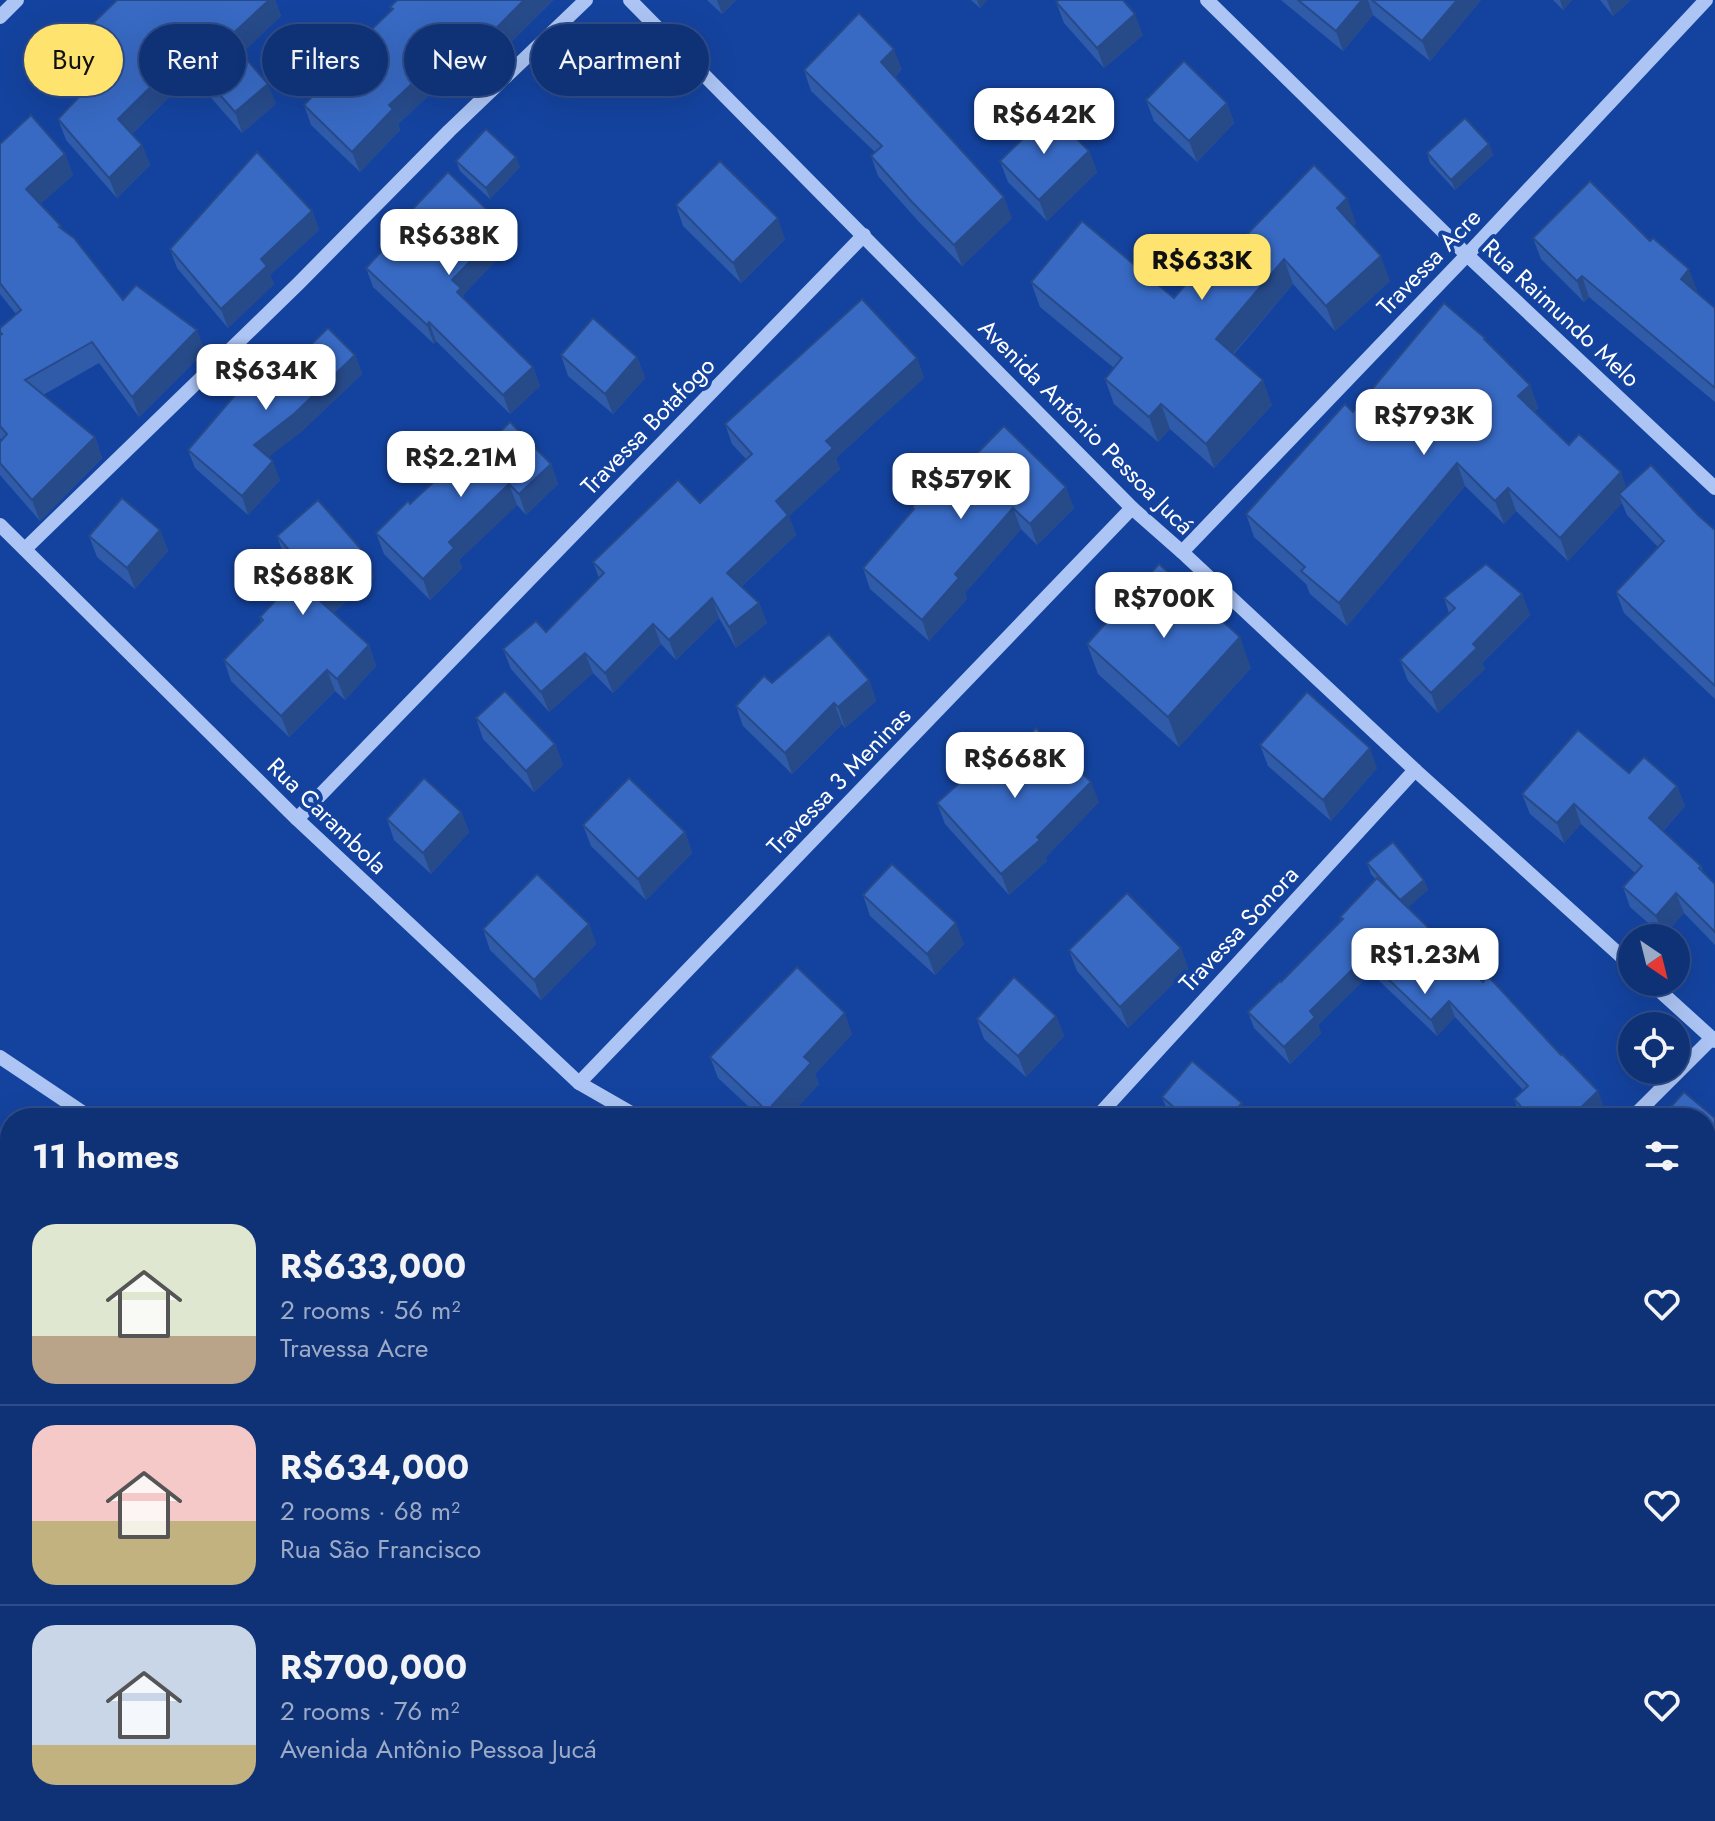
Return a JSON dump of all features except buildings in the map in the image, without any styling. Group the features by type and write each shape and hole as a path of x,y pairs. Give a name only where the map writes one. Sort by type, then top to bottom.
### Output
{"street":[{"path":"0,17 17,0"},
{"path":"25,549 586,0"},
{"name":"Avenida Antônio Pessoa Jucá","path":"630,0 1132,508 1618,953"},
{"name":"Rua Raimundo Melo","path":"1207,0 1467,255 1715,488"},
{"name":"Travessa Acre","path":"1182,552 1706,0"},
{"name":"Travessa Botafogo","path":"297,819 864,235"},
{"name":"Travessa 3 Meninas","path":"579,1083 1132,508"},
{"name":"Rua Carambola","path":"0,525 297,819 579,1083 623,1108"},
{"name":"Travessa Sonora","path":"1105,1108 1415,770"},
{"path":"1643,1108 1714,1040 1665,996"},
{"path":"0,1057 76,1108"}]}
